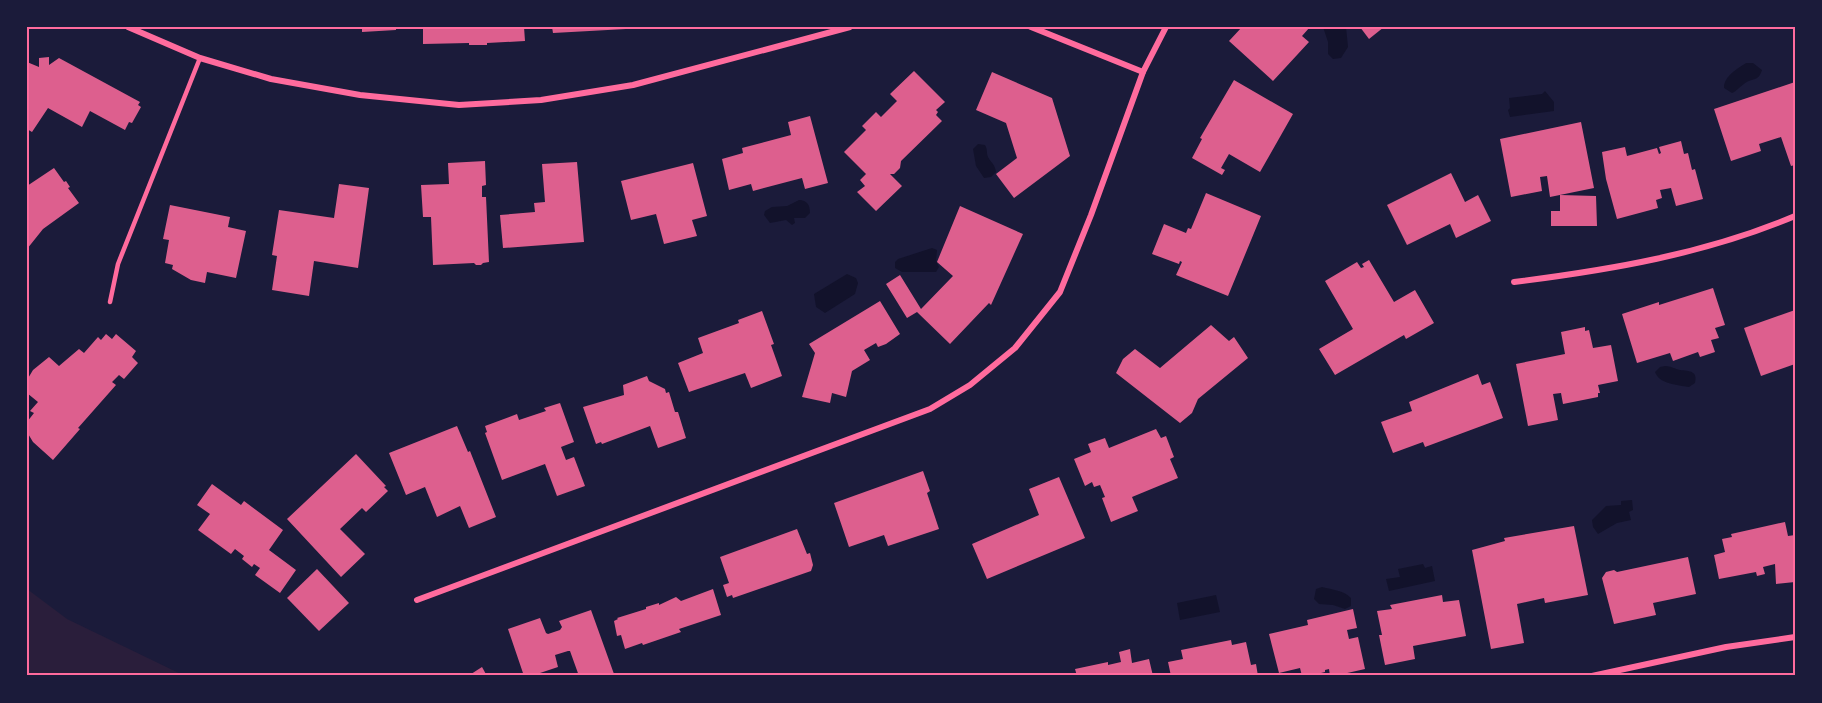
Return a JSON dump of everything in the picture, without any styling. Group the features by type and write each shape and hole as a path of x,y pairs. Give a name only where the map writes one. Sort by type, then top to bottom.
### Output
{"street":[{"path":"128,27 200,58 271,79 360,95 459,105 540,100 633,85 850,27"},
{"path":"1031,27 1143,72"},
{"path":"417,600 930,409 970,385 1015,348 1060,292 1091,215 1143,72 1166,27"},
{"path":"1514,282 1598,271 1695,250 1764,229 1795,216"},
{"path":"1592,676 1726,647 1795,637"}],"lane":[{"path":"110,302 118,264 200,58"}],"shaded area":[{"path":"1323,27 1346,27 1348,47 1341,58 1333,59 1328,54 1328,42"},
{"path":"1746,63 1753,63 1762,70 1759,77 1747,82 1732,93 1724,88 1729,76"},
{"path":"1545,91 1554,102 1554,111 1510,117 1509,98 1542,94"},
{"path":"978,144 985,145 988,157 995,167 996,172 991,177 984,178 976,166 973,149"},
{"path":"799,200 807,204 810,213 805,218 794,218 795,223 792,225 786,220 770,223 764,215 765,211 772,207 787,206"},
{"path":"932,248 937,250 936,261 939,267 936,272 902,272 895,268 895,262 898,259"},
{"path":"847,274 856,278 858,283 855,294 825,313 816,307 814,294"},
{"path":"1665,366 1692,372 1695,376 1695,383 1689,387 1674,385 1660,379 1655,372"},
{"path":"1632,500 1633,510 1629,512 1631,520 1617,523 1598,534 1593,527 1592,520 1606,506 1621,505 1621,501"},
{"path":"1423,564 1425,568 1432,566 1435,581 1389,591 1386,579 1400,577 1398,569"},
{"path":"1322,587 1345,593 1351,598 1351,606 1345,609 1319,604 1314,599 1316,589"},
{"path":"27,589 67,619 185,676 27,676"},
{"path":"1216,595 1220,612 1180,620 1177,603"}],"building":[{"path":"362,27 396,27 396,30 362,32"},
{"path":"423,27 524,27 525,41 487,43 487,45 423,44"},
{"path":"552,27 626,27 626,29 553,33"},
{"path":"1242,27 1310,27 1302,36 1309,42 1273,81 1229,41"},
{"path":"1360,27 1384,27 1369,39"},
{"path":"49,57 49,65 59,58 140,102 138,105 141,107 132,123 129,122 125,130 90,111 82,127 48,108 32,132 27,129 27,62 39,67 39,58"},
{"path":"914,71 945,102 936,110 938,112 936,115 942,121 901,161 900,168 894,174 890,174 902,186 876,211 857,192 865,186 860,180 866,174 844,152 866,130 862,126 876,112 881,117 897,101 890,94"},
{"path":"992,72 1052,98 1070,156 1014,198 996,174 1017,158 1006,123 976,110"},
{"path":"1234,80 1293,114 1260,172 1229,154 1221,168 1225,170 1222,175 1192,158 1202,139 1200,138"},
{"path":"1795,82 1795,165 1791,166 1781,137 1759,144 1761,151 1731,161 1714,109"},
{"path":"810,116 828,183 805,189 802,178 753,191 751,184 729,190 722,159 743,153 742,148 791,135 788,122"},
{"path":"1581,122 1594,188 1550,197 1547,176 1540,177 1542,191 1511,197 1500,139"},
{"path":"1681,141 1684,154 1688,153 1692,170 1695,169 1703,199 1676,206 1671,188 1660,190 1662,198 1656,200 1658,208 1617,219 1606,179 1602,152 1625,147 1627,156 1657,148 1659,154 1661,153 1659,147"},
{"path":"485,161 486,185 482,186 482,197 486,197 489,262 481,265 474,263 433,265 431,217 423,217 421,185 449,184 448,163"},
{"path":"577,162 584,242 503,248 500,215 535,212 534,203 545,202 542,164"},
{"path":"693,163 707,216 692,220 697,236 664,244 656,214 631,220 621,181"},
{"path":"54,168 64,182 66,181 70,187 68,188 79,203 43,229 27,249 27,186"},
{"path":"1451,173 1465,202 1478,195 1491,221 1456,238 1450,224 1407,245 1387,205"},
{"path":"339,184 369,188 358,268 314,261 309,296 272,290 277,256 272,255 279,210 334,218"},
{"path":"1206,193 1261,216 1228,296 1176,275 1182,262 1180,261 1179,264 1152,254 1164,224 1186,233 1188,228 1191,229"},
{"path":"1560,195 1596,196 1597,226 1551,226 1551,211 1560,211"},
{"path":"170,205 230,217 228,227 246,231 236,278 207,272 205,283 191,280 172,269 173,265 165,263 169,240 163,239"},
{"path":"960,206 1023,234 991,305 989,303 950,344 917,312 907,318 886,284 900,275 921,309 953,276 937,262"},
{"path":"1369,260 1394,302 1415,290 1434,323 1406,339 1404,335 1335,375 1319,349 1353,329 1325,281 1357,262 1361,268 1364,267 1362,264"},
{"path":"1713,288 1725,325 1715,328 1719,338 1711,340 1715,352 1700,357 1698,352 1673,361 1670,353 1637,363 1622,314"},
{"path":"880,301 900,334 886,344 878,347 876,343 864,350 870,360 852,371 846,397 832,393 830,403 802,397 815,353 809,344"},
{"path":"1795,310 1795,364 1761,376 1744,328"},
{"path":"762,311 782,376 751,388 745,373 689,392 678,363 703,353 698,338 739,323 738,320"},
{"path":"1211,325 1229,341 1234,337 1248,358 1198,399 1192,413 1180,423 1116,373 1123,359 1135,349 1160,368"},
{"path":"1585,327 1585,331 1589,330 1593,348 1611,345 1618,381 1598,385 1600,393 1598,397 1563,404 1561,393 1553,394 1558,420 1528,426 1516,364 1565,354 1561,332"},
{"path":"106,334 112,339 116,334 136,351 132,357 138,363 124,379 119,375 112,382 116,385 53,460 33,442 27,432 27,422 34,413 30,411 38,402 27,393 27,380 33,370 49,357 59,366 79,349 84,353 98,337 101,340"},
{"path":"1478,374 1482,385 1490,382 1503,418 1425,447 1423,442 1393,453 1381,422 1412,411 1409,402"},
{"path":"647,376 649,381 665,389 666,393 669,392 686,438 658,448 650,426 602,444 601,442 596,444 583,407 624,395 623,385"},
{"path":"560,403 574,442 561,447 566,460 574,457 585,486 557,496 545,464 502,480 485,433 487,432 485,426 517,414 519,420 546,411 544,408"},
{"path":"457,426 468,452 470,451 496,517 469,528 460,506 437,517 425,487 406,495 389,453"},
{"path":"1156,429 1161,438 1166,436 1174,457 1170,459 1178,478 1132,497 1138,511 1111,522 1100,485 1094,487 1092,482 1085,486 1074,459 1091,452 1088,444 1105,438 1109,448"},
{"path":"356,454 388,491 366,512 362,508 340,529 365,554 341,577 287,519"},
{"path":"923,471 930,491 927,493 939,529 888,546 884,535 849,547 834,503"},
{"path":"1059,477 1085,538 987,579 972,544 1039,515 1029,489"},
{"path":"212,484 241,505 244,501 283,530 269,550 296,570 280,593 255,575 260,568 254,564 252,567 235,549 231,554 198,530 210,514 197,505"},
{"path":"1785,522 1788,536 1795,535 1795,582 1776,584 1775,564 1763,567 1765,574 1757,576 1756,572 1719,579 1714,555 1725,552 1722,539 1732,537 1731,534"},
{"path":"1574,526 1588,595 1545,603 1544,598 1517,604 1524,643 1491,649 1472,550 1505,541 1504,538"},
{"path":"797,529 807,554 810,553 813,565 811,571 733,598 732,595 727,597 723,585 729,583 720,557"},
{"path":"1688,557 1696,594 1653,603 1656,615 1614,624 1602,578 1606,572 1614,570 1617,572"},
{"path":"317,569 349,603 319,631 287,598"},
{"path":"713,589 721,615 679,629 681,632 625,649 621,635 617,636 614,621 617,618 659,603 659,605 676,597 681,601"},
{"path":"1442,595 1443,602 1459,600 1466,636 1413,646 1415,659 1385,665 1377,611 1392,609 1390,605"},
{"path":"1353,609 1357,628 1347,630 1349,639 1358,637 1365,669 1334,676 1330,676 1329,669 1309,676 1302,676 1300,668 1279,673 1269,634 1308,625 1307,620"},
{"path":"591,610 614,674 579,676 570,651 568,651 555,655 558,667 524,676 508,629 540,618 548,634 560,630 562,627 559,621"},
{"path":"1231,640 1232,645 1246,642 1251,665 1256,664 1258,676 1171,676 1168,662 1183,659 1181,650"},
{"path":"1130,649 1132,663 1149,659 1153,676 1077,676 1075,669 1108,662 1108,665 1121,662 1119,652"},
{"path":"482,667 487,676 468,676"}]}
